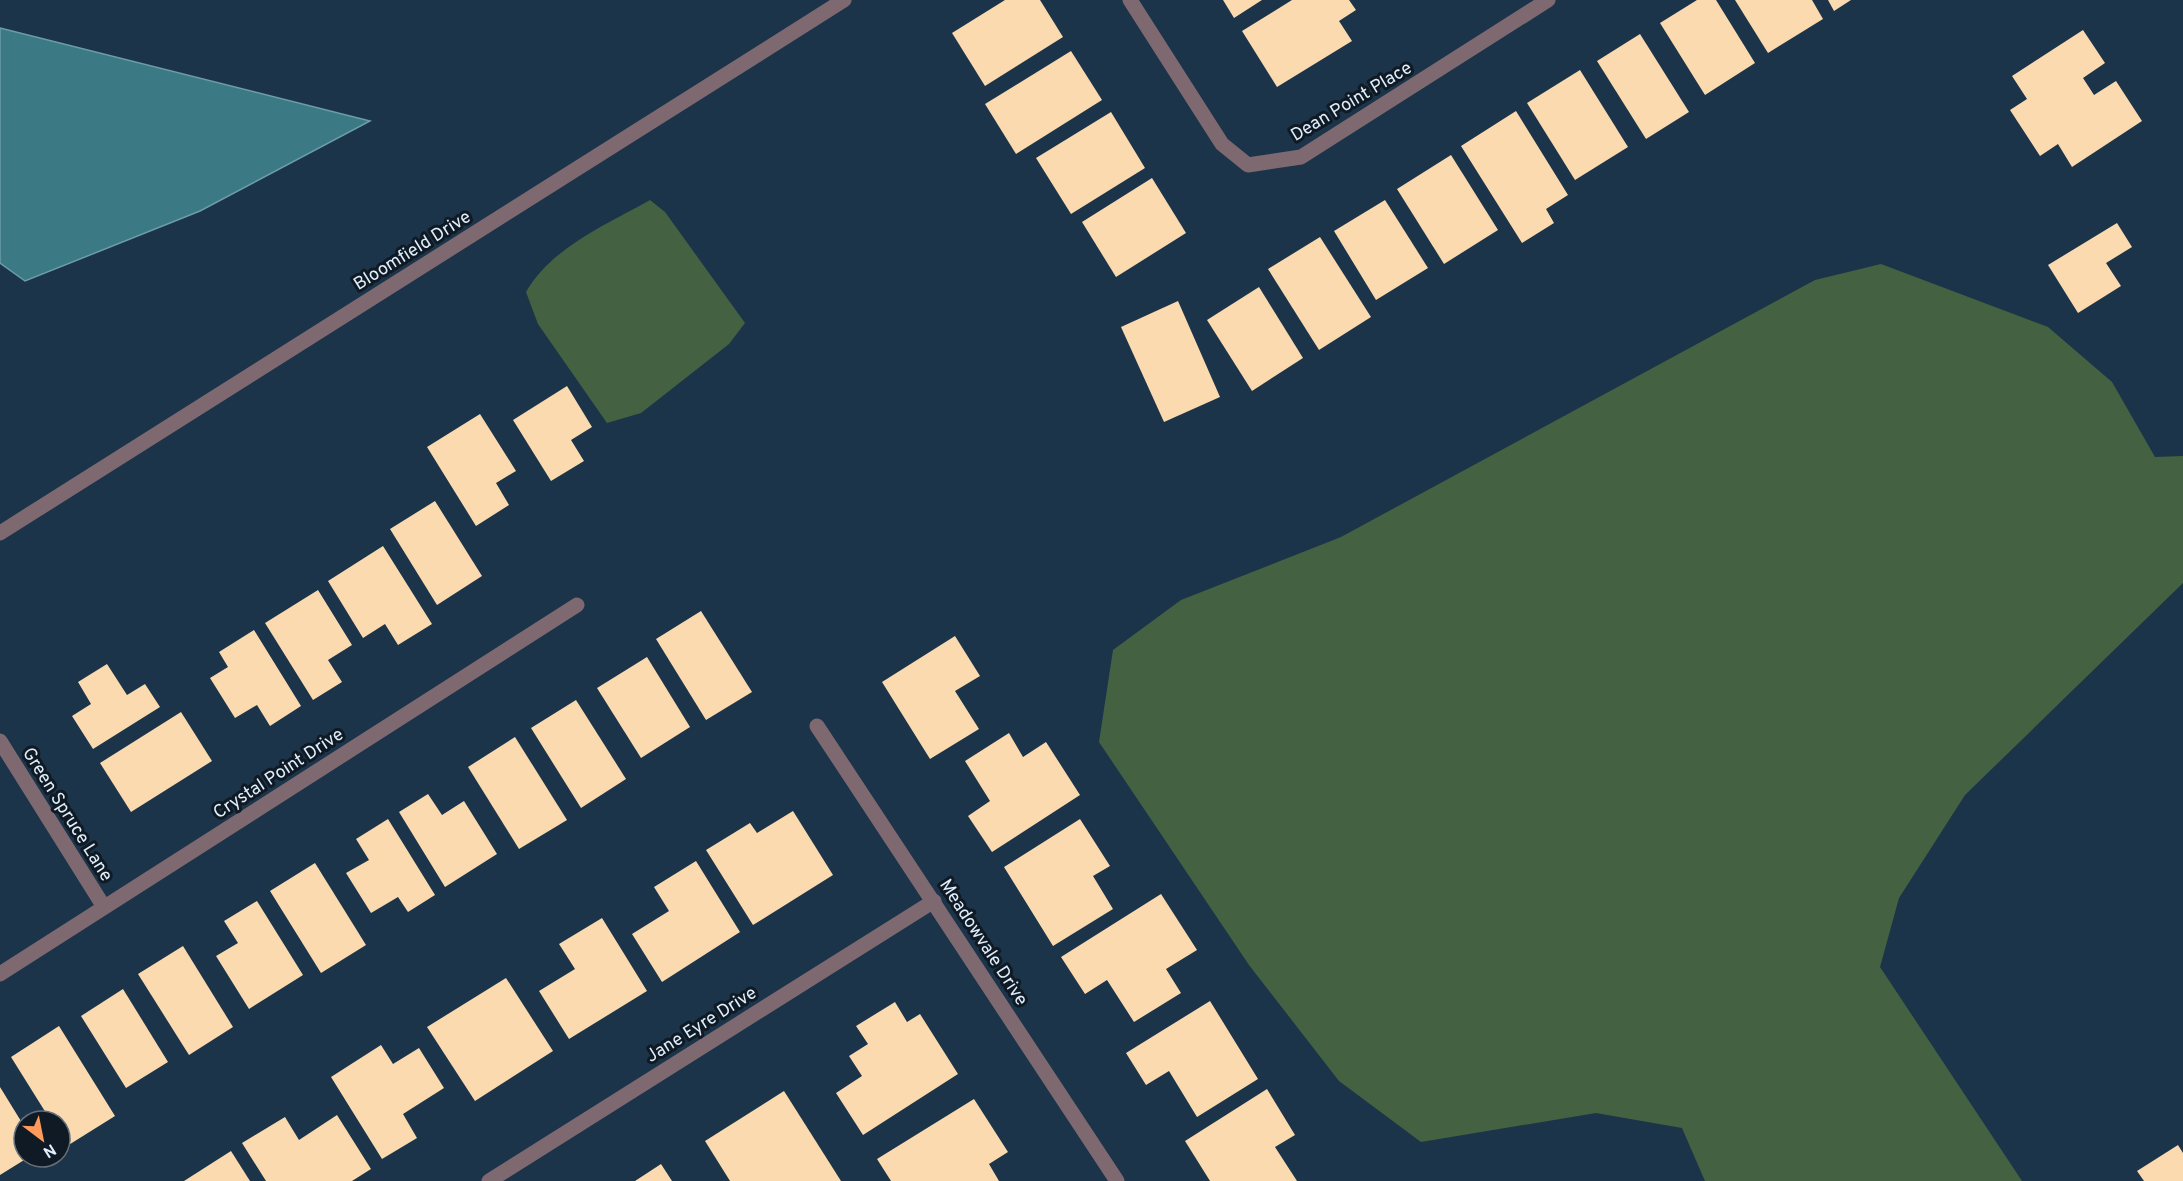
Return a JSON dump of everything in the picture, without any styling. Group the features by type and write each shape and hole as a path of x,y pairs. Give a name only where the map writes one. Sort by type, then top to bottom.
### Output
{"street":[{"name":"Bloomfield Drive","path":"0,533 844,0"},
{"name":"Dean Point Place","path":"1131,0 1222,144 1248,165 1301,157 1548,0"},
{"name":"Crystal Point Drive","path":"0,974 577,605"},
{"name":"Meadowvale Drive","path":"817,726 1117,1181"},
{"name":"Green Spruce Lane","path":"0,741 104,907"},
{"name":"Jane Eyre Drive","path":"489,1181 934,901"}],"shaded area":[{"path":"0,28 370,121 200,211 25,281 0,263"},
{"path":"650,200 665,212 745,323 729,344 641,413 607,423 538,324 526,292 550,262 581,238"},
{"path":"1881,264 2048,327 2112,382 2155,457 2183,456 2183,583 1965,795 1899,898 1880,967 2022,1181 1705,1181 1682,1128 1596,1113 1421,1142 1339,1081 1249,965 1099,742 1113,650 1181,600 1341,537 1815,280"}],"building":[{"path":"1005,0 1040,0 1063,37 985,86 952,33"},
{"path":"1223,0 1262,0 1234,18"},
{"path":"1292,0 1349,0 1356,10 1339,21 1352,41 1277,87 1242,31"},
{"path":"1697,0 1716,0 1755,63 1705,95 1660,23"},
{"path":"1735,0 1812,0 1823,19 1768,53"},
{"path":"1828,0 1851,0 1834,11"},
{"path":"2083,30 2105,63 2083,78 2094,95 2116,81 2142,121 2072,167 2058,144 2040,156 2010,110 2027,99 2012,76"},
{"path":"1640,34 1689,112 1646,139 1597,61"},
{"path":"1071,51 1102,100 1016,154 985,104"},
{"path":"1580,70 1628,147 1575,180 1527,103"},
{"path":"1516,111 1568,195 1546,209 1554,223 1522,243 1461,146"},
{"path":"1111,112 1145,168 1071,214 1036,158"},
{"path":"1451,155 1498,230 1444,264 1397,189"},
{"path":"1152,178 1186,233 1116,277 1082,222"},
{"path":"1385,200 1428,268 1376,300 1334,231"},
{"path":"2117,223 2132,247 2106,263 2121,286 2078,313 2048,265"},
{"path":"1320,237 1371,317 1319,350 1268,269"},
{"path":"1259,287 1303,358 1252,391 1207,320"},
{"path":"1178,301 1220,397 1164,422 1121,327"},
{"path":"567,386 592,427 571,440 584,461 551,481 513,420"},
{"path":"480,414 516,471 496,483 509,505 476,526 427,447"},
{"path":"435,501 482,576 437,605 390,529"},
{"path":"383,546 432,624 398,645 385,624 363,638 328,581"},
{"path":"318,590 352,645 328,660 342,682 313,700 265,623"},
{"path":"701,611 752,692 706,720 656,639"},
{"path":"254,630 301,706 270,726 257,705 235,718 210,678 228,667 219,652"},
{"path":"955,636 980,676 955,691 979,729 930,759 882,682"},
{"path":"647,657 690,727 641,758 597,688"},
{"path":"107,664 127,695 145,684 160,707 93,749 72,716 91,704 78,682"},
{"path":"576,700 626,779 581,808 531,728"},
{"path":"181,712 212,761 131,812 100,763"},
{"path":"1009,733 1023,757 1046,742 1080,795 992,852 968,816 990,801 965,761"},
{"path":"515,737 567,820 519,849 468,767"},
{"path":"428,794 442,815 464,801 497,854 445,887 399,812"},
{"path":"793,811 833,875 753,925 706,850 750,823 757,833"},
{"path":"388,819 435,895 408,912 398,897 371,913 346,873 369,860 356,839"},
{"path":"1080,819 1110,866 1093,876 1113,909 1053,946 1004,867"},
{"path":"696,861 740,932 662,982 632,934 669,911 654,887"},
{"path":"315,863 366,945 321,973 270,891"},
{"path":"1161,894 1197,950 1166,969 1181,993 1134,1022 1107,980 1085,994 1061,957"},
{"path":"257,901 303,975 249,1009 216,956 238,943 224,921"},
{"path":"602,918 647,991 569,1039 539,991 575,969 559,944"},
{"path":"183,946 233,1027 189,1055 138,974"},
{"path":"506,978 553,1051 475,1101 427,1027"},
{"path":"123,989 168,1062 126,1088 81,1016"},
{"path":"1210,1001 1258,1079 1197,1117 1169,1071 1146,1085 1126,1053"},
{"path":"895,1002 907,1022 920,1014 958,1074 863,1135 836,1093 862,1076 849,1056 868,1044 856,1026"},
{"path":"59,1026 115,1116 72,1143 72,1109 44,1109 11,1057"},
{"path":"381,1045 393,1064 419,1048 444,1088 403,1114 417,1138 382,1159 331,1077"},
{"path":"0,1087 14,1109 12,1168 0,1175"},
{"path":"1267,1089 1295,1135 1275,1147 1297,1181 1210,1181 1185,1141"},
{"path":"784,1091 841,1181 730,1181 705,1141"},
{"path":"974,1099 1008,1152 989,1164 999,1181 891,1181 877,1159"},
{"path":"337,1115 371,1169 352,1181 266,1181 242,1143 285,1117 299,1140"},
{"path":"2178,1145 2183,1153 2183,1181 2144,1181 2137,1171"},
{"path":"231,1151 250,1181 184,1181"},
{"path":"661,1164 672,1181 635,1181"}]}
